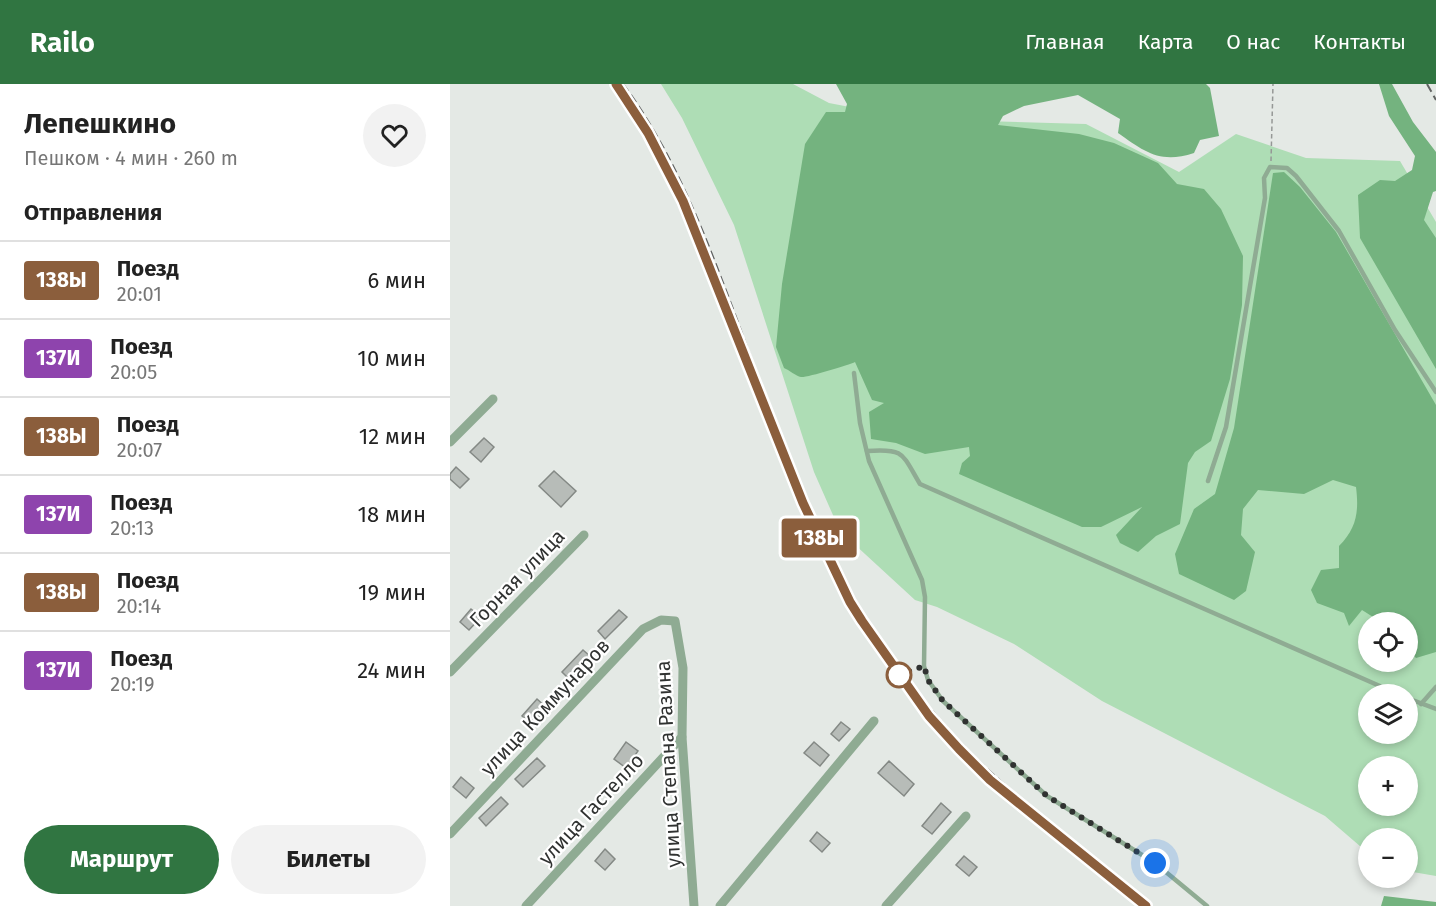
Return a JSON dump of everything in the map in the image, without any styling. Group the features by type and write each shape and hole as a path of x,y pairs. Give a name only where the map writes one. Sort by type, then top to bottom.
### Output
{"street":[{"path":"450,441 492,399"},
{"name":"Горная улица","path":"450,672 584,535"},
{"name":"улица Коммунаров","path":"450,834 643,629 661,620 675,621"},
{"name":"улица Степана Разина","path":"675,621 683,668 682,737 694,906"},
{"path":"720,906 874,721"},
{"name":"улица Гастелло","path":"526,906 682,737"},
{"path":"886,906 966,816"}],"lane":[{"path":"1208,481 1226,427 1265,198 1264,178 1270,167 1287,168 1339,231 1395,330 1436,392"},
{"path":"854,373 867,451 890,513 905,540 922,580 925,597 924,666 934,690 974,731 1047,796 1155,863 1207,906"},
{"path":"867,451 894,449 905,456 920,484 1375,684"},
{"path":"1421,704 1436,687"},
{"path":"1418,703 1436,709"}],"path":[{"path":"1270,167 1274,84"}],"green space":[{"path":"661,84 793,84 829,103 912,119 1086,124 1179,172 1236,134 1306,158 1400,161 1436,222 1436,876 1418,873 1418,828 1358,828 1358,844 1325,816 1102,701 1014,644 937,607 915,600 840,531 814,472 734,225 682,118"},
{"path":"836,84 1206,84 1210,88 1219,136 1200,140 1194,153 1182,156 1162,157 1136,146 1118,133 1120,119 1078,95 1024,106 1003,116 998,125 1079,134 1114,143 1158,163 1177,184 1204,189 1221,209 1243,256 1242,305 1230,379 1211,441 1195,452 1188,463 1180,524 1156,536 1138,552 1120,543 1116,535 1142,507 1101,527 1082,527 959,474 962,463 970,456 969,447 925,454 896,443 871,439 869,412 884,403 872,400 855,362 805,377 784,368 776,347 782,284 805,144 826,112 845,112 847,104"},
{"path":"1379,84 1392,84 1413,122 1436,152 1436,191 1433,192 1424,220 1436,238 1436,369 1360,238 1358,195 1380,180 1395,181 1412,170 1415,156 1389,116"},
{"path":"1284,172 1300,187 1336,232 1436,405 1436,652 1418,657 1418,612 1365,612 1362,610 1358,612 1349,626 1344,613 1317,603 1311,590 1321,570 1339,568 1339,546 1353,526 1357,504 1356,487 1333,480 1304,494 1258,490 1243,509 1241,535 1255,552 1246,591 1234,600 1179,574 1175,554 1194,509 1215,494 1234,428 1273,173"},
{"path":"1384,896 1436,902 1436,906 1381,906"}],"building":[{"path":"484,438 494,447 481,462 470,452"},
{"path":"456,467 469,479 460,488 450,479 450,474"},
{"path":"554,471 576,491 561,507 539,486"},
{"path":"471,609 481,617 469,630 460,622"},
{"path":"619,610 627,617 605,639 598,631"},
{"path":"583,650 591,657 570,680 562,672"},
{"path":"537,699 547,708 532,724 522,716"},
{"path":"841,722 850,729 839,741 831,734"},
{"path":"626,742 638,751 626,768 614,759"},
{"path":"814,742 829,755 820,766 804,753"},
{"path":"537,758 545,766 523,787 515,779"},
{"path":"889,761 914,784 904,796 878,773"},
{"path":"461,777 474,788 466,798 453,787"},
{"path":"501,797 508,804 486,826 479,818"},
{"path":"941,803 951,812 932,834 922,826"},
{"path":"817,832 830,843 822,852 810,841"},
{"path":"605,849 615,859 605,870 595,861"},
{"path":"964,856 977,867 969,876 956,865"}],"railway":[{"path":"623,84 667,154 691,204 799,484 816,524 869,624 918,693 975,757 1034,809 1154,906"},
{"path":"1427,84 1436,100"}],"train":[{"name":"138Ы","path":"616,84 648,133 683,201 803,503 850,602 862,621 929,716 959,749 990,780 1146,906"}],"route":[{"path":"899,675 924,666 928,680 943,701 1047,796 1059,806 1134,848 1155,863"}]}
